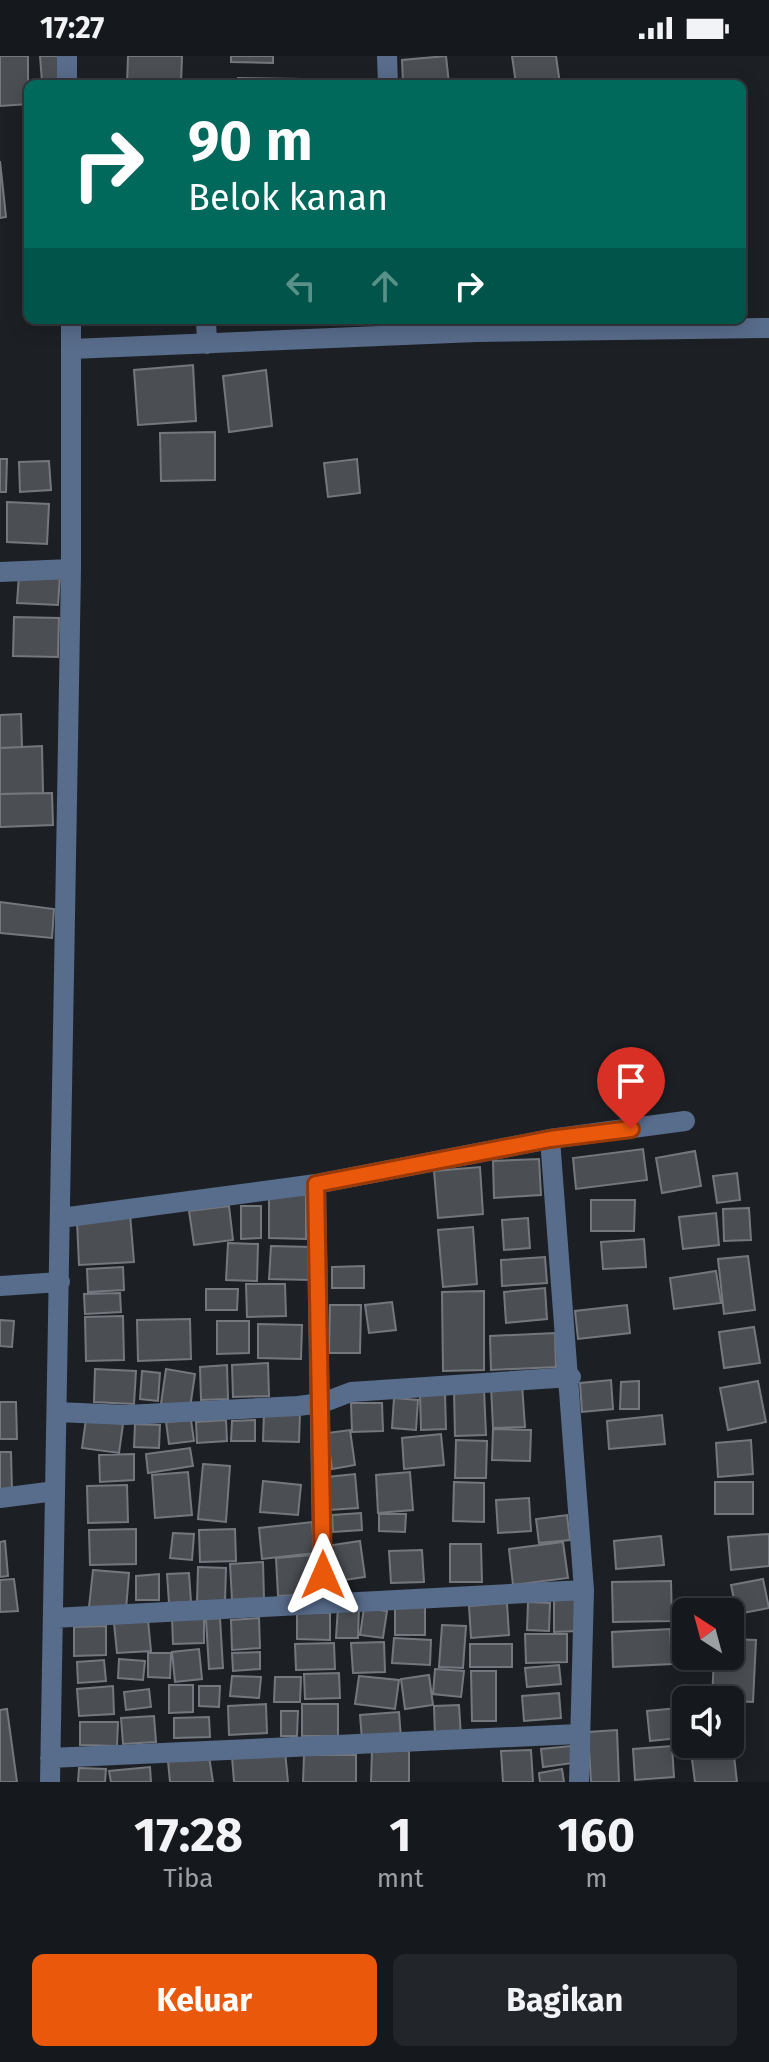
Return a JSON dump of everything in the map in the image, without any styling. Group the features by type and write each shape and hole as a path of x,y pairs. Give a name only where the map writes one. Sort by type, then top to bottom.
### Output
{"street":[{"path":"67,56 67,80"},
{"path":"387,56 388,80"},
{"path":"50,1782 71,569 71,324"},
{"path":"206,324 207,344"},
{"path":"72,349 207,344 397,328 769,328"},
{"path":"0,572 71,569"},
{"path":"61,1218 316,1184 550,1139 685,1121"},
{"path":"550,1139 571,1377 584,1590 579,1782"},
{"path":"316,1184 323,1604"},
{"path":"0,1286 60,1282"},
{"path":"57,1412 126,1415 322,1403 351,1392 571,1377"},
{"path":"0,1498 55,1491"},
{"path":"53,1618 584,1590"},
{"path":"50,1758 578,1734"}],"building":[{"path":"0,56 28,56 24,104 0,106"},
{"path":"40,56 61,56 62,80 42,80"},
{"path":"128,56 182,56 181,80 127,80"},
{"path":"231,56 273,56 273,63 231,62"},
{"path":"446,56 449,80 403,80 402,60"},
{"path":"512,56 556,56 559,80 515,80"},
{"path":"238,78 302,79 302,80"},
{"path":"0,161 6,217 0,218"},
{"path":"193,365 196,421 138,425 134,370"},
{"path":"266,370 272,426 229,432 223,376"},
{"path":"215,432 215,480 161,481 160,433"},
{"path":"0,459 7,459 6,492 0,492"},
{"path":"357,459 360,493 328,497 324,463"},
{"path":"49,461 51,490 20,492 19,462"},
{"path":"7,502 49,504 47,544 7,542"},
{"path":"19,575 60,577 58,605 17,603"},
{"path":"14,617 59,618 58,657 13,656"},
{"path":"21,714 22,747 0,748 0,715"},
{"path":"42,746 43,793 0,794 0,748"},
{"path":"52,793 53,825 0,827 0,794"},
{"path":"0,902 54,909 52,938 0,933"},
{"path":"643,1149 647,1180 576,1189 573,1158"},
{"path":"695,1151 701,1186 662,1193 656,1158"},
{"path":"539,1159 541,1195 494,1198 493,1161"},
{"path":"480,1167 483,1214 438,1218 434,1171"},
{"path":"737,1173 740,1200 717,1203 713,1176"},
{"path":"269,1195 306,1195 306,1239 269,1238"},
{"path":"591,1200 635,1200 634,1231 591,1231"},
{"path":"229,1206 233,1240 194,1245 189,1211"},
{"path":"241,1206 261,1206 261,1238 241,1239"},
{"path":"749,1208 751,1240 724,1241 723,1209"},
{"path":"716,1213 719,1245 683,1249 679,1217"},
{"path":"130,1214 134,1262 79,1265 77,1221"},
{"path":"528,1218 530,1248 504,1250 502,1220"},
{"path":"473,1227 477,1284 443,1287 438,1230"},
{"path":"644,1239 646,1267 603,1269 601,1242"},
{"path":"228,1243 258,1244 257,1281 226,1280"},
{"path":"271,1246 313,1247 311,1280 269,1279"},
{"path":"748,1256 755,1310 724,1314 718,1259"},
{"path":"545,1257 547,1283 502,1286 501,1260"},
{"path":"364,1266 364,1288 332,1288 332,1267"},
{"path":"123,1267 124,1290 88,1292 87,1269"},
{"path":"716,1271 721,1303 674,1309 670,1278"},
{"path":"246,1284 285,1284 286,1316 247,1317"},
{"path":"545,1288 547,1319 506,1323 504,1292"},
{"path":"206,1289 238,1289 237,1310 206,1310"},
{"path":"484,1291 484,1370 443,1371 442,1292"},
{"path":"120,1293 121,1312 85,1314 84,1294"},
{"path":"392,1302 396,1330 369,1333 365,1305"},
{"path":"330,1305 361,1305 360,1353 329,1353"},
{"path":"627,1305 630,1333 578,1339 575,1311"},
{"path":"123,1316 124,1360 86,1361 85,1317"},
{"path":"190,1319 191,1359 138,1361 137,1320"},
{"path":"0,1320 14,1321 12,1347 0,1346"},
{"path":"217,1321 249,1321 249,1353 217,1354"},
{"path":"258,1324 302,1325 301,1359 258,1358"},
{"path":"754,1327 760,1363 724,1368 719,1332"},
{"path":"555,1333 556,1367 491,1370 490,1336"},
{"path":"268,1363 269,1396 233,1397 232,1365"},
{"path":"227,1365 228,1399 201,1400 200,1367"},
{"path":"95,1369 136,1371 134,1404 94,1402"},
{"path":"166,1369 195,1374 190,1408 161,1404"},
{"path":"142,1371 160,1373 158,1401 140,1399"},
{"path":"611,1380 613,1409 582,1412 580,1383"},
{"path":"639,1381 639,1409 620,1409 621,1382"},
{"path":"758,1381 766,1422 728,1430 720,1388"},
{"path":"522,1384 525,1427 493,1428 491,1386"},
{"path":"484,1389 486,1435 455,1436 454,1390"},
{"path":"445,1393 446,1429 421,1430 420,1394"},
{"path":"394,1398 418,1400 416,1430 392,1428"},
{"path":"0,1402 16,1402 17,1439 0,1439"},
{"path":"351,1403 382,1403 383,1431 352,1432"},
{"path":"264,1412 300,1413 299,1442 263,1441"},
{"path":"662,1415 665,1444 609,1449 607,1421"},
{"path":"86,1419 123,1424 119,1453 82,1448"},
{"path":"191,1420 194,1441 169,1444 166,1422"},
{"path":"226,1420 227,1441 197,1443 196,1422"},
{"path":"255,1420 255,1441 231,1441 232,1421"},
{"path":"135,1424 160,1425 159,1448 134,1447"},
{"path":"493,1429 531,1430 530,1461 492,1460"},
{"path":"350,1430 355,1465 332,1469 327,1433"},
{"path":"441,1434 444,1465 404,1469 402,1438"},
{"path":"456,1440 487,1441 486,1478 455,1478"},
{"path":"751,1440 753,1474 718,1477 716,1443"},
{"path":"190,1448 193,1466 148,1473 146,1454"},
{"path":"0,1452 11,1452 12,1492 0,1492"},
{"path":"134,1454 134,1480 100,1482 99,1455"},
{"path":"203,1464 230,1466 226,1522 198,1519"},
{"path":"188,1472 192,1515 155,1518 152,1475"},
{"path":"410,1472 413,1510 378,1513 376,1475"},
{"path":"355,1474 358,1508 329,1510 327,1477"},
{"path":"263,1481 301,1485 298,1515 260,1512"},
{"path":"454,1482 484,1483 484,1522 453,1521"},
{"path":"715,1482 753,1482 753,1514 715,1514"},
{"path":"127,1485 128,1522 88,1523 87,1486"},
{"path":"529,1498 531,1531 498,1533 496,1500"},
{"path":"361,1513 362,1530 333,1532 332,1515"},
{"path":"379,1514 406,1514 405,1532 379,1531"},
{"path":"567,1515 570,1540 539,1543 536,1519"},
{"path":"312,1522 315,1553 262,1559 259,1528"},
{"path":"136,1529 136,1564 90,1565 89,1530"},
{"path":"235,1529 236,1561 200,1562 199,1530"},
{"path":"173,1533 194,1534 192,1560 170,1558"},
{"path":"769,1534 769,1566 731,1570 728,1537"},
{"path":"661,1536 664,1565 616,1569 614,1541"},
{"path":"5,1541 8,1576 0,1577 0,1542"},
{"path":"360,1541 365,1577 331,1582 326,1546"},
{"path":"563,1542 568,1578 513,1585 509,1549"},
{"path":"450,1544 481,1544 482,1582 450,1582"},
{"path":"422,1550 424,1582 391,1583 389,1551"},
{"path":"313,1555 316,1594 278,1596 276,1558"},
{"path":"263,1562 264,1599 232,1600 230,1564"},
{"path":"198,1567 226,1568 225,1602 197,1602"},
{"path":"93,1570 129,1573 126,1610 89,1607"},
{"path":"189,1573 191,1602 169,1603 167,1574"},
{"path":"159,1574 159,1600 136,1600 136,1576"},
{"path":"14,1579 18,1611 0,1612 0,1580"},
{"path":"763,1579 769,1608 744,1613 744,1598 734,1598 731,1585"},
{"path":"671,1581 672,1621 613,1622 612,1582"},
{"path":"577,1596 578,1631 554,1632 554,1597"},
{"path":"528,1602 550,1603 549,1631 527,1630"},
{"path":"507,1603 509,1635 471,1638 469,1606"},
{"path":"338,1606 359,1607 358,1638 336,1638"},
{"path":"395,1607 425,1607 425,1635 395,1635"},
{"path":"364,1608 387,1611 383,1638 360,1635"},
{"path":"297,1613 330,1613 330,1640 297,1639"},
{"path":"204,1616 204,1643 173,1644 172,1617"},
{"path":"220,1618 223,1668 209,1669 206,1619"},
{"path":"259,1618 260,1648 232,1650 231,1620"},
{"path":"148,1620 151,1651 117,1653 114,1623"},
{"path":"442,1625 466,1626 463,1668 439,1667"},
{"path":"106,1626 106,1655 74,1656 74,1627"},
{"path":"670,1629 672,1664 613,1667 612,1632"},
{"path":"525,1634 567,1634 567,1662 526,1663"},
{"path":"394,1638 431,1640 430,1665 392,1663"},
{"path":"744,1640 756,1640 753,1702 744,1702 744,1686 713,1686 713,1670 744,1670"},
{"path":"384,1642 385,1672 353,1673 351,1643"},
{"path":"334,1643 335,1669 296,1670 295,1644"},
{"path":"470,1644 512,1644 512,1667 470,1667"},
{"path":"199,1649 202,1679 175,1682 172,1652"},
{"path":"260,1652 260,1669 233,1671 232,1653"},
{"path":"148,1653 171,1653 170,1678 148,1677"},
{"path":"119,1659 145,1661 143,1680 118,1678"},
{"path":"104,1660 106,1681 78,1683 77,1662"},
{"path":"559,1665 561,1684 527,1687 525,1668"},
{"path":"435,1669 464,1671 461,1697 433,1694"},
{"path":"471,1671 496,1671 496,1721 472,1721"},
{"path":"339,1673 340,1698 305,1699 304,1674"},
{"path":"429,1675 433,1705 405,1709 401,1679"},
{"path":"232,1676 261,1677 259,1698 230,1696"},
{"path":"359,1676 399,1680 395,1709 355,1704"},
{"path":"275,1677 301,1677 300,1702 274,1702"},
{"path":"169,1685 193,1685 193,1712 169,1713"},
{"path":"113,1686 114,1714 79,1716 77,1689"},
{"path":"199,1686 220,1686 219,1707 199,1706"},
{"path":"149,1689 151,1707 126,1710 124,1692"},
{"path":"559,1693 561,1718 524,1721 522,1696"},
{"path":"266,1704 267,1733 229,1735 228,1706"},
{"path":"302,1704 338,1704 338,1736 302,1736"},
{"path":"459,1705 461,1737 435,1737 434,1706"},
{"path":"7,1709 17,1782 0,1782 0,1710"},
{"path":"672,1709 672,1739 650,1741 647,1711"},
{"path":"281,1711 298,1711 297,1736 281,1736"},
{"path":"399,1712 401,1738 362,1740 360,1715"},
{"path":"154,1716 156,1742 123,1744 121,1718"},
{"path":"209,1717 210,1737 174,1738 174,1718"},
{"path":"80,1722 118,1722 117,1746 80,1745"},
{"path":"617,1730 619,1782 591,1782 588,1732"},
{"path":"571,1746 573,1763 543,1767 541,1749"},
{"path":"672,1746 674,1777 635,1780 633,1749"},
{"path":"372,1750 409,1751 409,1782 371,1782"},
{"path":"531,1750 533,1782 503,1782 501,1751"},
{"path":"285,1751 288,1782 234,1782 232,1757"},
{"path":"304,1755 356,1755 356,1782 303,1782"},
{"path":"209,1756 213,1782 170,1782 168,1761"},
{"path":"692,1758 734,1758 737,1782 695,1782"},
{"path":"150,1767 151,1782 111,1782 109,1771"},
{"path":"79,1768 106,1769 105,1782 78,1782"},
{"path":"562,1769 564,1782 540,1782 539,1773"}],"route":[{"path":"323,1575 316,1184 550,1139 631,1129"}]}
